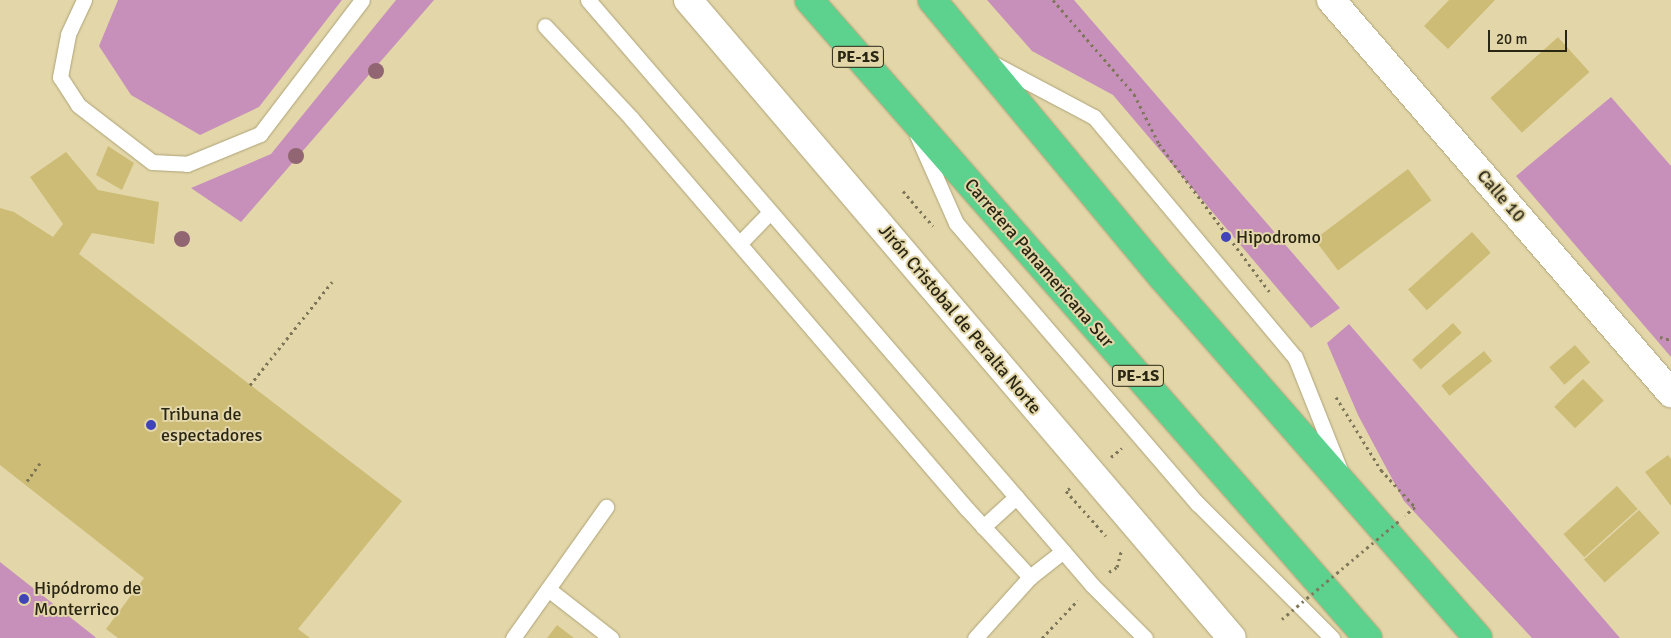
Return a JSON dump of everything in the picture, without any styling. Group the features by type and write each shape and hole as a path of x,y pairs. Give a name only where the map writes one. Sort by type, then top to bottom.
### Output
{"highway":[{"name":"Carretera Panamericana Sur","path":"809,0 1368,638"},
{"path":"932,0 1157,270 1478,638"}],"street":[{"name":"Jirón Cristobal de Peralta Norte","path":"688,0 1232,638"},
{"name":"Calle 10","path":"1331,0 1671,393"}],"lane":[{"path":"84,0 68,35 60,77 78,105 152,162 186,164 260,134 362,0"},
{"path":"588,0 1092,585 1145,638"},
{"path":"545,26 586,67 740,243 982,526 1030,577"},
{"path":"978,56 1094,116 1295,357 1349,492"},
{"path":"907,113 956,223 1198,504 1332,638"},
{"path":"740,243 770,212"},
{"path":"982,526 1016,497"},
{"path":"513,638 606,507"},
{"path":"975,638 1030,577 1063,551"},
{"path":"548,589 611,638"}],"path":[{"path":"1053,0 1134,94 1159,144 1276,299"},
{"path":"250,385 332,282"},
{"path":"1282,619 1415,507 1380,470 1335,395"},
{"path":"27,481 40,463"},
{"path":"1042,638 1092,585"}],"shaded area":[{"path":"118,0 342,0 259,107 200,135 131,95 99,46"},
{"path":"396,0 434,0 241,222 191,188 271,154"},
{"path":"987,0 1074,0 1340,308 1311,328 1113,95 1032,51"},
{"path":"1611,97 1671,166 1671,357 1516,176"},
{"path":"1349,324 1620,638 1532,638 1404,501 1358,415 1327,343"},
{"name":"Hipódromo de Monterrico","path":"0,562 94,636 96,638 0,638"}],"building":[{"path":"1449,0 1495,0 1448,49 1424,26"},
{"path":"1558,37 1589,72 1522,133 1490,98"},
{"path":"108,146 134,163 122,190 96,175"},
{"name":"Tribuna de espectadores","path":"66,152 98,190 159,202 154,244 92,233 79,254 402,501 298,629 310,638 118,638 106,629 144,578 0,465 0,208 14,212 53,237 63,224 30,177"},
{"path":"1408,169 1431,200 1338,271 1315,239"},
{"path":"1472,232 1491,253 1427,310 1408,290"},
{"path":"1453,323 1462,333 1421,369 1412,360"},
{"path":"1575,345 1590,362 1564,385 1549,367"},
{"path":"1484,351 1492,361 1449,396 1441,386"},
{"path":"1583,379 1604,401 1575,428 1554,407"},
{"path":"1668,455 1671,459 1671,506 1645,472"},
{"path":"1617,486 1638,509 1584,557 1563,534"},
{"path":"1639,510 1660,533 1605,583 1584,560"},
{"path":"557,625 574,638 547,638"}],"place":[{"name":"Hipodromo","path":"1226,237"},
{"name":"Tribuna de espectadores","path":"151,425"},
{"name":"Hipódromo de Monterrico","path":"24,599"}]}
